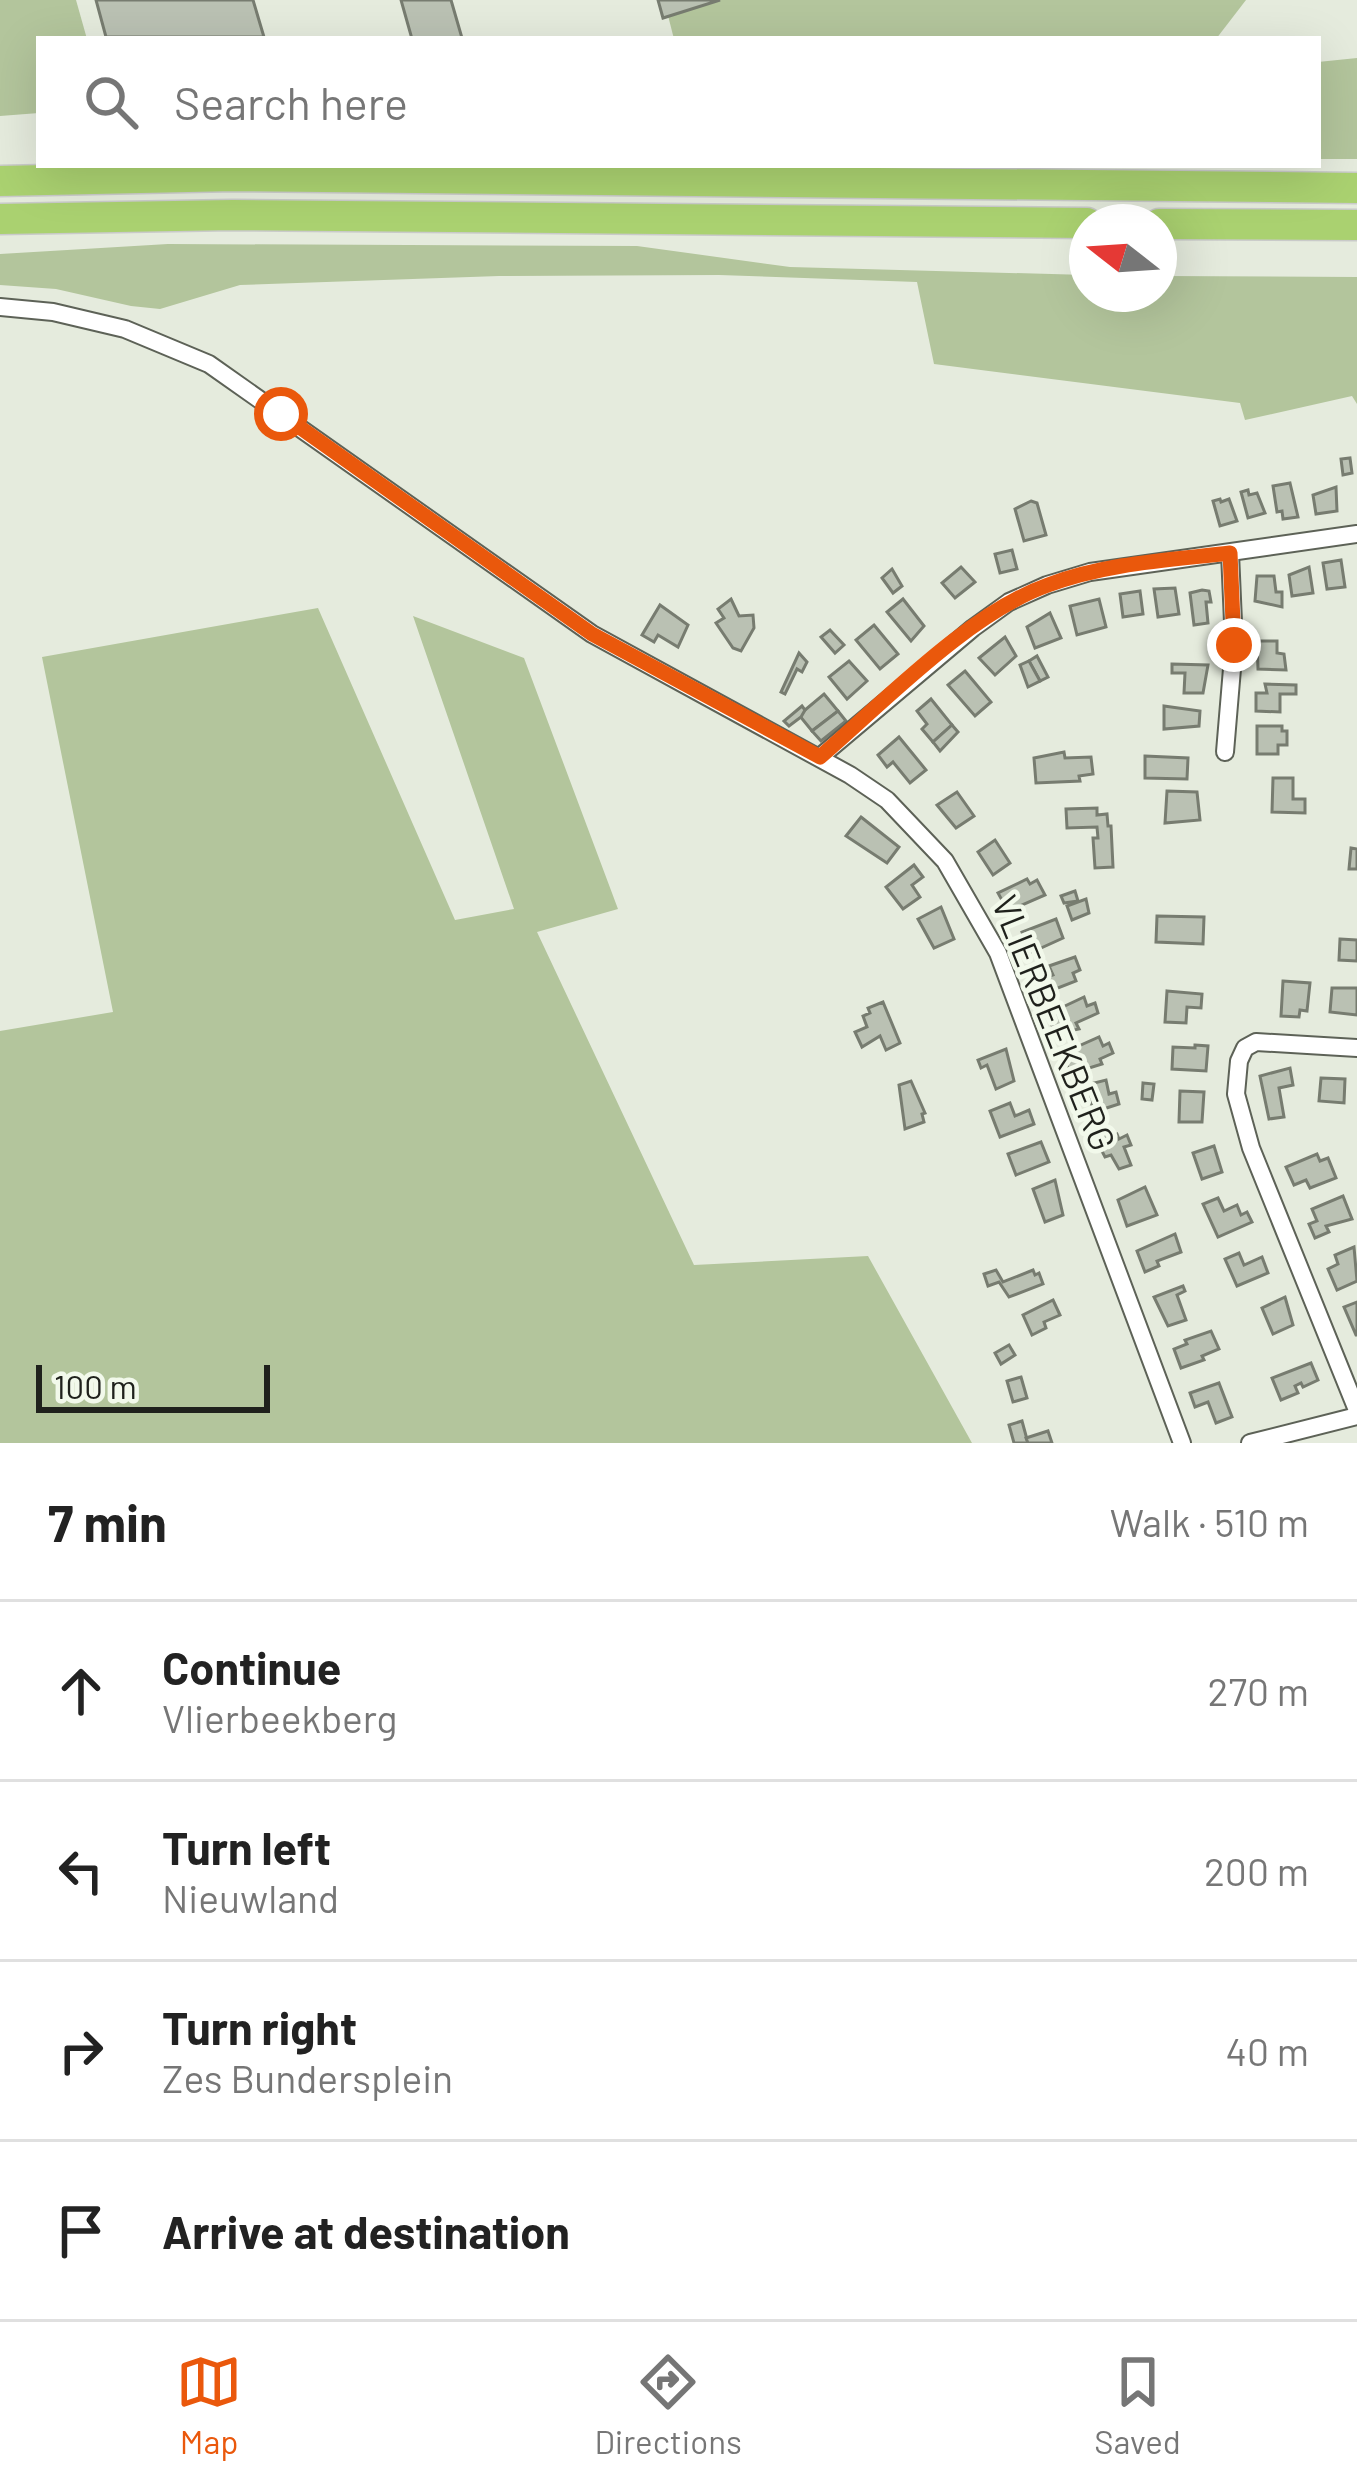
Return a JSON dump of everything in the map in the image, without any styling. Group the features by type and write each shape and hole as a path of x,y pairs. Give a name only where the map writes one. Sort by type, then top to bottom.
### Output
{"highway":[{"path":"0,181 234,176 1357,188"},
{"path":"0,219 233,215 1069,223"},
{"path":"1177,224 1357,225"}],"street":[{"name":"VLIERBEEKBERG","path":"0,307 53,312 125,329 208,364 592,634 820,757 887,800 915,826 945,861 998,953 1182,1443"},
{"path":"820,757 973,628 1009,602 1046,585 1090,572 1357,534"},
{"path":"1225,752 1234,645 1230,553"},
{"path":"1250,1443 1357,1413 1251,1148 1236,1094 1239,1061 1245,1048 1256,1042 1357,1048"}],"green space":[{"path":"0,0 76,0 86,36 36,36 36,113 0,116"},
{"path":"664,0 1246,0 1218,36 673,36"},
{"path":"1357,58 1357,159 1321,159 1321,62"},
{"path":"168,244 637,246 790,267 1069,275 1069,312 1177,312 1177,276 1357,277 1357,404 1352,396 1245,420 1240,403 934,364 917,282 719,275 240,285 160,309 56,289 0,285 0,254"},
{"path":"318,608 455,920 514,909 413,616 524,658 618,909 537,932 694,1265 868,1256 972,1443 0,1443 0,1031 113,1012 42,657"}],"building":[{"path":"96,0 253,0 264,36 106,36"},
{"path":"401,0 451,0 461,36 411,36"},
{"path":"658,0 720,0 663,18"},
{"path":"1350,458 1352,473 1343,475 1341,459"},
{"path":"1290,483 1298,517 1283,519 1282,511 1277,512 1273,486"},
{"path":"1336,487 1337,511 1316,514 1313,495"},
{"path":"1248,490 1249,495 1257,493 1265,513 1248,518 1241,492"},
{"path":"1229,499 1237,521 1220,526 1213,501"},
{"path":"1037,503 1046,535 1024,541 1015,509"},
{"path":"1012,550 1017,569 1000,573 995,554"},
{"path":"1341,560 1345,587 1327,589 1323,563"},
{"path":"961,567 975,582 955,598 942,583"},
{"path":"1309,567 1313,593 1292,596 1289,575"},
{"path":"892,569 902,586 893,593 882,578"},
{"path":"1257,576 1274,576 1276,592 1282,592 1282,607 1255,601"},
{"path":"1175,588 1179,614 1158,617 1154,589"},
{"path":"1140,591 1143,614 1123,617 1120,594"},
{"path":"1209,591 1211,602 1206,602 1208,623 1194,625 1190,593"},
{"path":"731,599 739,616 753,615 754,628 741,651 733,648 716,623 724,618 718,609"},
{"path":"903,599 924,626 911,641 887,612"},
{"path":"1099,599 1106,627 1077,635 1070,606"},
{"path":"660,605 688,625 678,647 658,635 654,642 642,635"},
{"path":"1050,613 1061,638 1035,648 1027,627"},
{"path":"874,625 898,654 880,669 856,640"},
{"path":"830,630 844,645 835,653 821,637"},
{"path":"1005,637 1016,656 995,675 979,658"},
{"path":"1257,641 1277,641 1286,670 1258,669"},
{"path":"799,653 807,662 802,672 797,669 785,694 781,692"},
{"path":"1037,656 1048,677 1040,681 1029,661"},
{"path":"849,661 867,681 847,699 829,677"},
{"path":"1029,661 1040,681 1028,687 1020,665"},
{"path":"1172,664 1208,665 1203,693 1184,693 1185,673 1172,673"},
{"path":"965,671 991,702 975,716 948,685"},
{"path":"1265,684 1296,685 1296,694 1280,694 1280,712 1256,711 1256,693 1267,693"},
{"path":"824,694 838,711 812,731 799,715"},
{"path":"931,699 952,725 933,742 922,729 927,724 917,711"},
{"path":"802,706 801,717 789,726 784,721"},
{"path":"1164,706 1200,711 1199,726 1164,729"},
{"path":"838,711 846,721 821,741 812,731"},
{"path":"952,725 958,732 940,751 933,742"},
{"path":"1257,726 1282,726 1287,745 1278,745 1278,754 1257,754"},
{"path":"899,737 926,770 910,783 893,762 887,767 878,755"},
{"path":"1064,752 1065,758 1091,757 1093,774 1079,776 1080,781 1036,783 1034,758"},
{"path":"1145,756 1188,758 1187,779 1145,778"},
{"path":"1273,778 1293,778 1293,799 1305,799 1305,813 1272,812"},
{"path":"1167,791 1197,792 1200,820 1165,823"},
{"path":"957,792 974,816 956,828 937,805"},
{"path":"1097,808 1097,815 1107,814 1111,826 1113,867 1095,868 1097,827 1067,828 1066,809"},
{"path":"861,817 899,847 887,863 846,836"},
{"path":"995,840 1010,863 993,875 978,852"},
{"path":"1351,848 1357,849 1357,869 1349,869"},
{"path":"914,865 923,877 912,885 920,897 903,909 886,887"},
{"path":"1027,879 1030,884 1037,880 1045,895 1008,911 998,893"},
{"path":"1075,891 1078,901 1064,903 1061,896"},
{"path":"1086,899 1089,913 1072,920 1067,906"},
{"path":"941,907 954,939 934,948 918,919"},
{"path":"1157,916 1204,917 1203,944 1156,942"},
{"path":"1056,919 1063,938 1030,953 1022,932"},
{"path":"1340,939 1357,940 1357,961 1339,960"},
{"path":"1075,957 1080,970 1073,973 1076,981 1045,993 1040,980 1053,975 1049,966"},
{"path":"1283,981 1310,983 1307,1011 1300,1010 1299,1017 1281,1016"},
{"path":"1332,988 1357,988 1357,1015 1330,1012"},
{"path":"1167,991 1202,994 1201,1008 1187,1007 1186,1023 1165,1022"},
{"path":"1084,997 1087,1006 1095,1003 1098,1013 1076,1023 1079,1029 1055,1034 1048,1014"},
{"path":"883,1002 900,1043 886,1050 880,1036 862,1047 855,1032 867,1027 863,1016 870,1013 868,1008"},
{"path":"1099,1037 1113,1053 1100,1059 1102,1064 1070,1074 1063,1053"},
{"path":"1208,1046 1206,1071 1172,1069 1173,1047"},
{"path":"1006,1049 1014,1081 996,1089 987,1065 981,1068 978,1060"},
{"path":"1290,1068 1293,1085 1279,1088 1284,1117 1269,1119 1260,1076"},
{"path":"1321,1078 1345,1079 1344,1103 1319,1101"},
{"path":"1106,1080 1109,1094 1116,1092 1119,1104 1094,1112 1086,1085"},
{"path":"911,1081 925,1113 924,1122 905,1129 899,1085"},
{"path":"1143,1083 1154,1084 1152,1100 1142,1099"},
{"path":"1180,1091 1204,1092 1202,1122 1179,1122"},
{"path":"1010,1103 1015,1116 1029,1110 1034,1124 1000,1137 990,1111"},
{"path":"1109,1132 1111,1137 1117,1134 1119,1139 1127,1135 1131,1145 1124,1147 1131,1165 1119,1169 1111,1155 1105,1157 1093,1134"},
{"path":"1041,1142 1049,1162 1016,1175 1008,1154"},
{"path":"1214,1146 1222,1172 1202,1179 1193,1153"},
{"path":"1317,1154 1320,1161 1328,1158 1336,1178 1310,1188 1306,1180 1294,1185 1286,1167"},
{"path":"1055,1180 1063,1215 1045,1222 1033,1189"},
{"path":"1145,1187 1157,1215 1127,1226 1118,1200"},
{"path":"1343,1196 1352,1219 1326,1226 1329,1232 1315,1238 1309,1224 1317,1221 1312,1209"},
{"path":"1218,1198 1224,1211 1237,1205 1241,1215 1247,1212 1252,1222 1218,1237 1203,1204"},
{"path":"1175,1234 1181,1252 1157,1261 1159,1266 1145,1272 1137,1251"},
{"path":"1354,1247 1357,1281 1337,1290 1328,1269 1338,1264 1335,1255"},
{"path":"1239,1253 1244,1265 1262,1257 1268,1273 1237,1286 1225,1259"},
{"path":"996,1270 1003,1282 1033,1270 1043,1284 1009,1297 999,1282 988,1286 984,1274"},
{"path":"1183,1286 1185,1291 1177,1295 1186,1320 1168,1326 1154,1297"},
{"path":"1285,1297 1293,1325 1273,1334 1262,1308"},
{"path":"1053,1300 1060,1315 1044,1322 1046,1328 1032,1335 1023,1315"},
{"path":"1357,1302 1357,1335 1356,1335 1344,1307"},
{"path":"1211,1331 1219,1349 1181,1368 1174,1349"},
{"path":"1009,1345 1015,1355 1001,1364 995,1353"},
{"path":"1311,1363 1318,1380 1295,1386 1298,1393 1281,1400 1272,1378"},
{"path":"1021,1377 1027,1398 1013,1402 1007,1381"},
{"path":"1219,1383 1232,1417 1216,1423 1208,1402 1195,1407 1190,1393"},
{"path":"1022,1421 1028,1443 1014,1443 1009,1425"},
{"path":"1048,1431 1052,1443 1028,1443 1026,1438"}],"route":[{"path":"281,414 592,634 820,757 1009,602 1090,572 1230,553 1234,645"}]}
